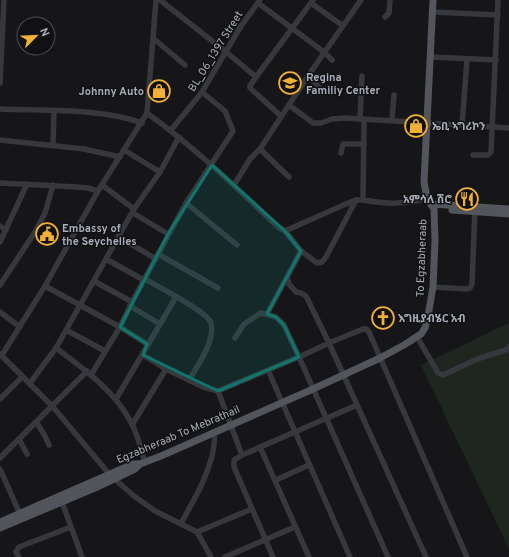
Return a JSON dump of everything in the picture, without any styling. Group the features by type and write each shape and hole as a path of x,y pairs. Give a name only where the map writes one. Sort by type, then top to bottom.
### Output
{"main road":[{"name":"To Egzabheraab","path":"364,365 380,358 417,337 421,334 427,323 433,287 435,240 430,204 424,182 433,0"},
{"path":"430,204 509,214"},
{"path":"475,209 509,209"},
{"name":"Egzabheraab To Mebrathail","path":"0,522 112,476 135,469 142,463 313,389 364,365"},
{"path":"0,528 95,488 112,476"}],"street":[{"path":"0,83 0,55 4,0"},
{"path":"156,0 147,113 102,185 45,286 1,355 53,407 112,476 155,511 197,532 211,557"},
{"path":"160,0 226,51 256,77"},
{"path":"234,185 250,159 260,149 324,52 361,0"},
{"path":"385,17 389,12 390,0"},
{"path":"473,155 489,155 491,152 498,0"},
{"path":"259,1 332,60"},
{"name":"BL_06_1397 Street","path":"171,130 202,92 241,26 259,1"},
{"path":"281,116 250,88 256,77 293,29 312,1 342,26"},
{"path":"433,12 498,15"},
{"path":"154,39 185,66"},
{"path":"431,57 468,60 496,60"},
{"path":"462,125 468,60"},
{"path":"308,76 319,87"},
{"path":"362,76 362,119 364,144 363,200"},
{"path":"0,458 89,373 106,351 168,234 186,203 233,131 225,111 202,92"},
{"path":"392,120 394,95"},
{"path":"290,105 313,123 321,123 332,118 392,120 509,128"},
{"path":"0,109 54,111 116,116 142,123"},
{"path":"53,145 54,111"},
{"path":"147,113 171,130 212,165 278,227 285,231 301,251 317,262 322,262 326,257 356,200"},
{"path":"30,383 56,348 106,259 134,211 160,172 179,137"},
{"path":"0,140 84,149 120,157"},
{"path":"341,153 343,144 364,144"},
{"path":"260,149 289,177"},
{"path":"124,150 160,172"},
{"path":"0,183 88,188 98,192"},
{"path":"0,242 27,184"},
{"path":"0,285 40,222 45,212 53,185"},
{"path":"102,185 134,211 168,234"},
{"path":"285,231 356,200 395,204 430,204"},
{"path":"186,203 237,245"},
{"path":"433,287 470,288 472,284 475,209"},
{"path":"0,226 6,230"},
{"path":"119,237 218,288"},
{"path":"267,314 301,251"},
{"path":"106,259 140,278 145,279 207,317 211,323 212,329 210,338 204,354 189,380"},
{"path":"287,277 289,284 296,292 306,296 329,343 426,557"},
{"path":"94,281 160,324"},
{"path":"45,286 148,344"},
{"path":"116,399 176,297"},
{"path":"0,312 20,327"},
{"path":"235,338 244,324 261,313 276,317 284,325 388,557"},
{"path":"143,355 166,369 203,387 218,391 329,343 366,329 369,332 467,557"},
{"path":"66,330 106,351"},
{"path":"417,337 438,373 443,375 480,358 508,349"},
{"path":"56,348 89,373 116,399 132,425 142,463"},
{"path":"132,425 166,369"},
{"path":"268,370 281,403 350,557"},
{"path":"0,399 22,376"},
{"path":"218,391 242,455"},
{"path":"273,557 234,467 234,460 242,455 357,405"},
{"path":"36,422 49,445"},
{"path":"185,525 203,483 216,439 214,432"},
{"path":"19,439 27,454"},
{"path":"260,447 309,557"},
{"path":"276,480 309,465"},
{"path":"0,468 20,514"},
{"path":"62,502 82,557"},
{"path":"197,532 252,509"},
{"path":"19,557 16,552 19,547 71,527"},
{"path":"225,557 295,527"}],"highlighted area":[{"path":"212,165 285,231 301,251 267,314 276,317 284,325 299,357 218,391 143,355 147,344 120,327 168,234"}],"shaded area":[{"path":"509,323 509,549 421,365"}],"place":[{"name":"Regina Familiy Center","path":"290,83"},
{"name":"Johnny Auto","path":"159,91"},
{"name":"ኤቢ ኣግሪኮን","path":"416,126"},
{"name":"አምሳለ ሽሮ","path":"467,199"},
{"name":"Embassy of the Seychelles","path":"47,234"},
{"name":"እግዚያብሄር አብ","path":"383,318"}]}
